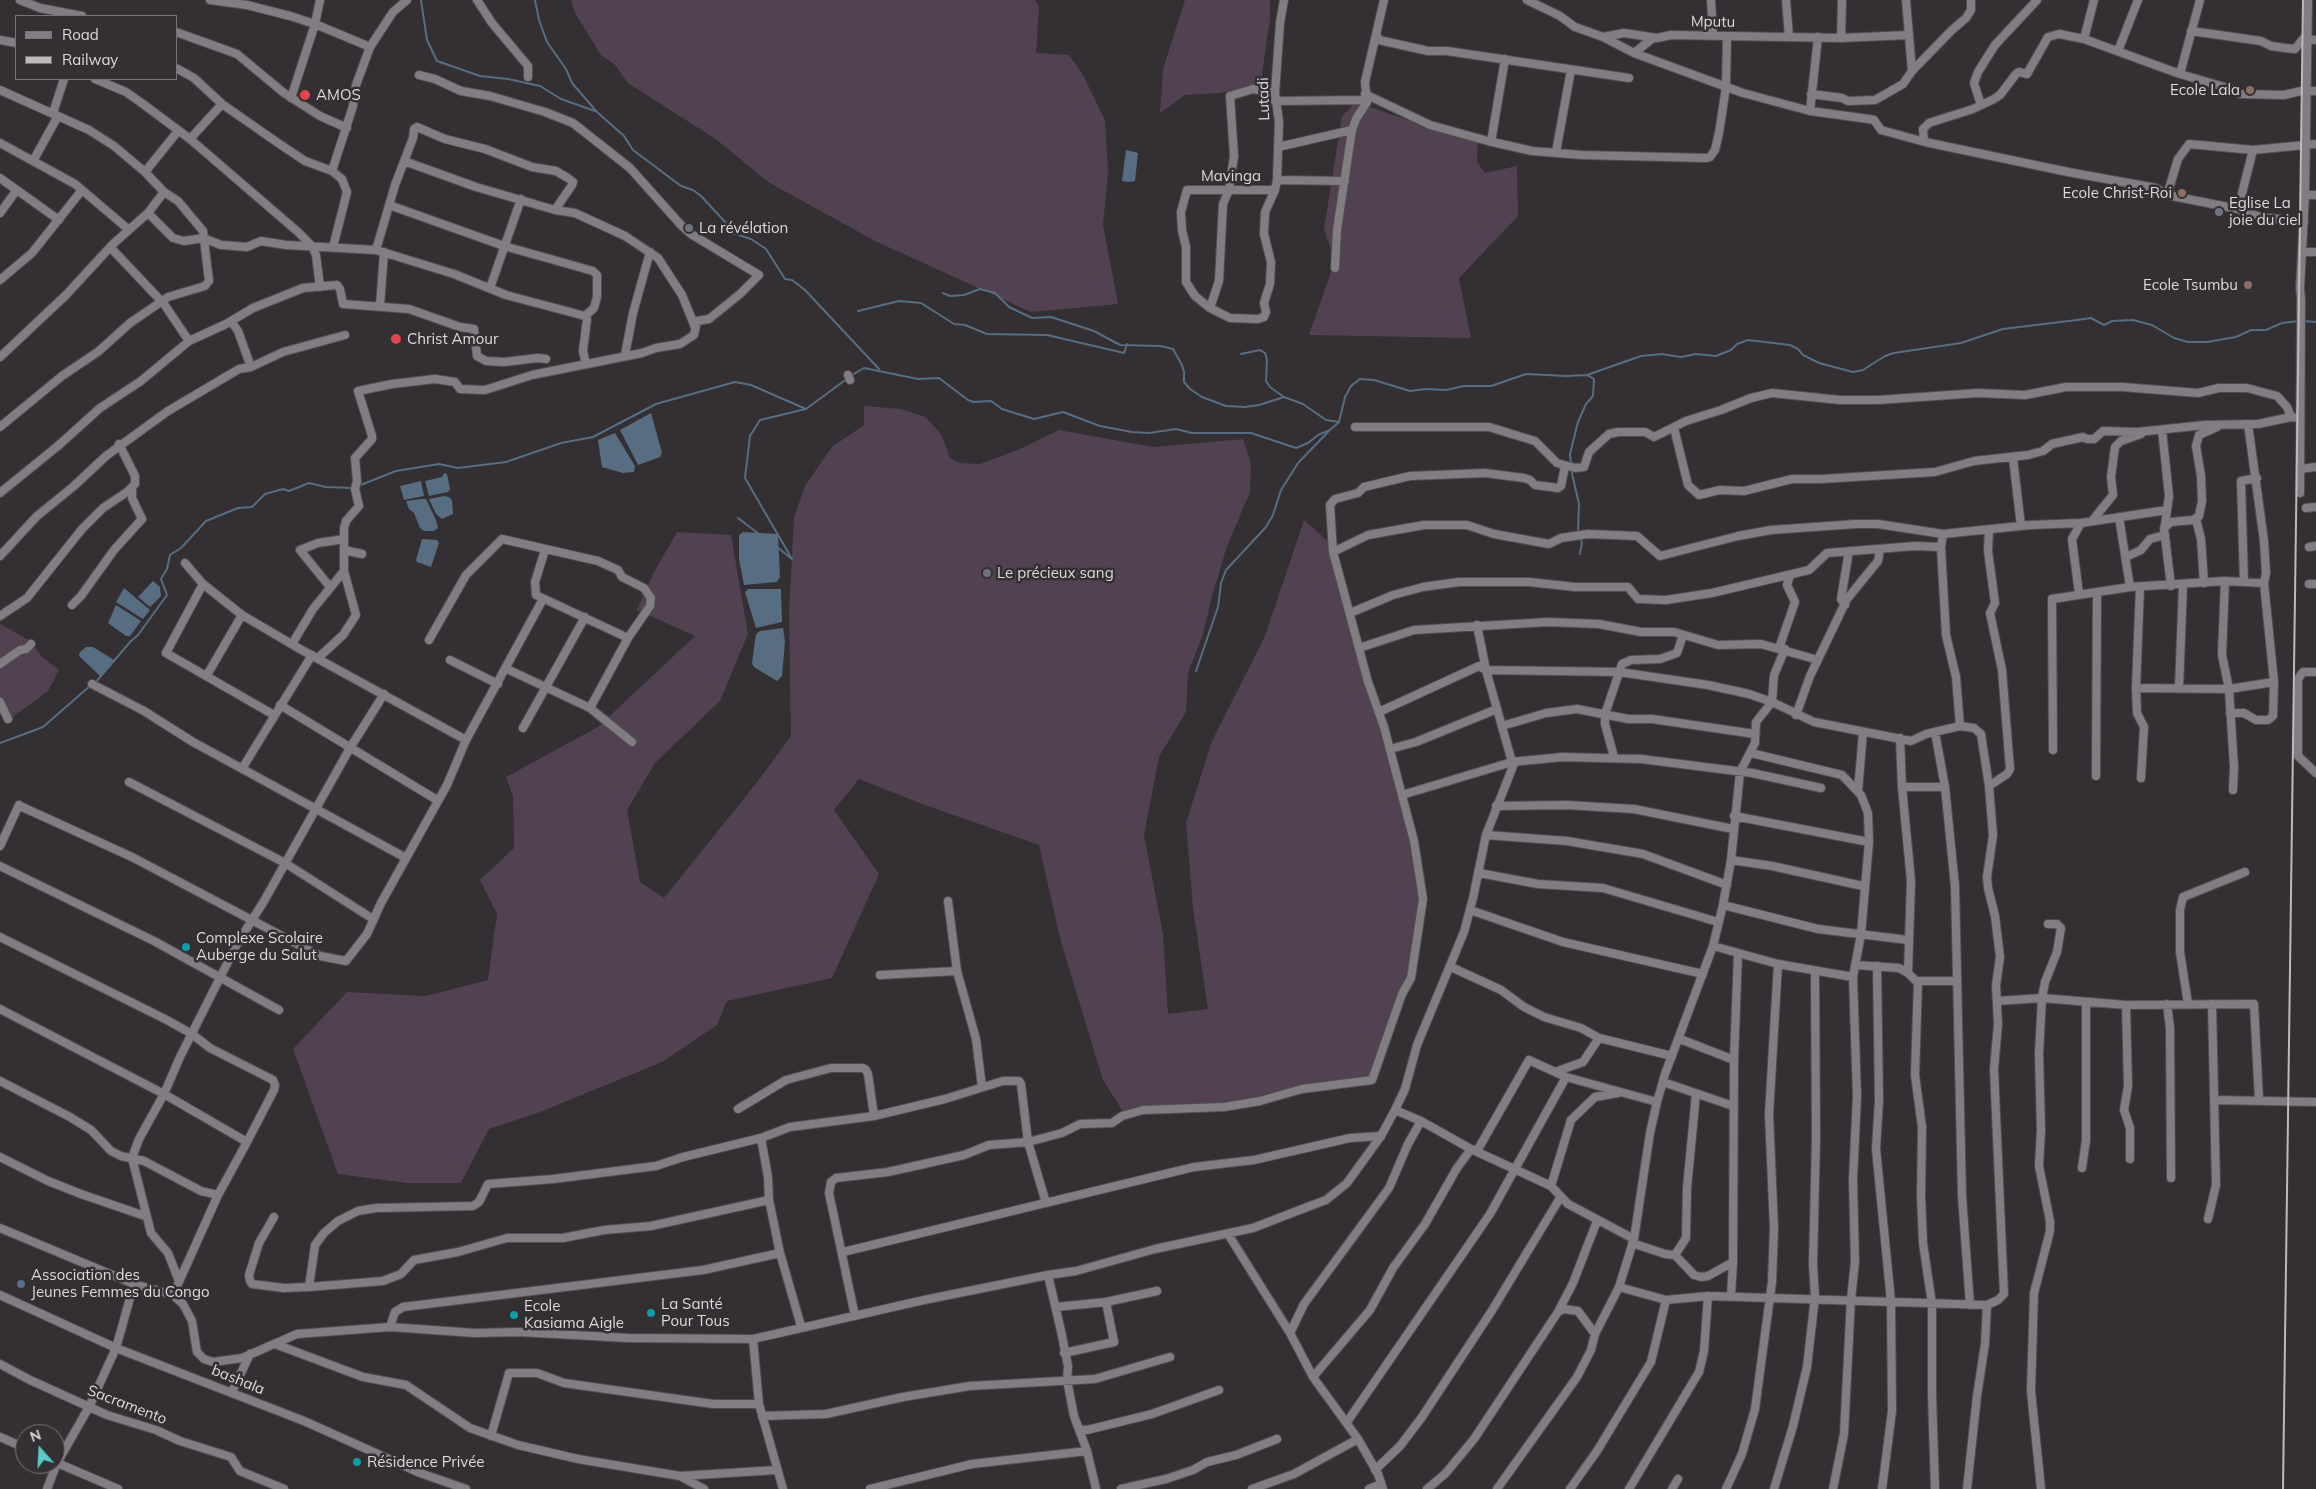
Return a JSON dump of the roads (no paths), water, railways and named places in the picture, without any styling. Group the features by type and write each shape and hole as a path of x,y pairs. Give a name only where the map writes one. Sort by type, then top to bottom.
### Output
{"street":[{"path":"20,0 40,8 77,15"},
{"path":"210,0 247,6 315,24 370,47"},
{"path":"290,98 315,24 320,0"},
{"path":"332,171 346,128 356,85 370,47 393,12 407,0"},
{"path":"477,0 492,23 528,66 528,76"},
{"name":"Lutadi","path":"1210,308 1230,318 1248,320 1263,318 1266,312 1264,303 1270,284 1270,262 1264,234 1265,219 1277,180 1279,122 1275,97 1280,24 1284,0"},
{"path":"1335,268 1338,230 1352,130 1366,97 1365,82 1384,0"},
{"name":"Mputu","path":"1527,0 1560,16 1575,27 1603,37 1624,33 1653,38 1713,35 1841,38 1908,35"},
{"path":"1711,0 1713,35"},
{"path":"1786,0 1789,37"},
{"path":"1906,0 1912,71"},
{"path":"1812,94 1842,98 1848,101 1875,100 1903,84 1912,71 1966,18 1971,10 1971,0"},
{"path":"1981,105 1974,83 1978,72 1996,45 2037,0"},
{"path":"2084,39 2094,0"},
{"path":"2118,51 2138,0"},
{"path":"2180,74 2200,0"},
{"path":"2300,493 2296,418 2305,195 2305,91 2312,39 2308,0"},
{"path":"1841,38 1842,1"},
{"path":"2192,31 2261,41 2270,46 2295,49 2302,39 2312,39"},
{"path":"178,33 237,54 268,82 290,98 320,116 346,128"},
{"path":"1924,141 1923,129 1929,123 1981,105 2000,95 2003,89 2019,72 2026,74 2028,72 2048,38 2059,34 2084,39 2180,74 2231,89 2240,94 2284,95 2316,91"},
{"path":"1377,36 1379,40 1428,51 1447,51 1629,78"},
{"path":"1210,308 1220,281 1223,204 1229,190 1234,156 1230,95 1252,89 1275,97 1366,97 1430,125 1491,142 1532,150 1582,155 1692,159 1710,157 1717,145 1726,87 1728,36"},
{"path":"1603,37 1634,53 1726,87 1788,106 1869,119 1876,122 1881,130 1924,141 2068,172 2156,188 2167,196 2238,209 2260,217 2304,222"},
{"path":"1810,111 1818,37"},
{"path":"1634,53 1653,38"},
{"path":"0,40 15,42"},
{"path":"1491,142 1505,59"},
{"path":"178,69 194,78 222,104 305,161 332,171 342,179 347,192 333,247"},
{"path":"1556,152 1571,70"},
{"path":"242,767 280,705 315,657 343,635 356,615 344,570 344,539 346,521 358,506 355,458 372,439 358,390 435,379 455,382 460,389 485,390 532,375 680,344 694,335 697,321 710,319 759,275 691,234 630,168 573,123 546,112 490,96 461,91 435,79 419,75"},
{"path":"33,161 56,114 64,80"},
{"path":"97,80 132,96 190,139 312,246 316,255 320,287"},
{"path":"0,90 89,130 114,146 145,172 164,192 178,201 200,226 204,238 208,283 161,302 130,323 99,351 62,376 0,427"},
{"path":"190,139 222,104"},
{"path":"380,306 380,251 390,205 413,138 414,129 419,126 445,139 485,149 532,167 556,171 568,178 573,182 572,185 555,210"},
{"path":"145,172 178,130"},
{"path":"1278,147 1352,130"},
{"path":"0,142 82,190 128,229"},
{"path":"2167,196 2178,159 2187,145 2253,150 2316,144"},
{"path":"2238,209 2253,150"},
{"path":"404,161 476,187 555,210 574,213 612,228 658,258 675,283 695,327"},
{"path":"0,178 59,220"},
{"path":"1277,180 1345,181"},
{"path":"0,280 32,253 82,190"},
{"name":"Mavinga","path":"1210,308 1195,296 1186,282 1186,247 1182,230 1182,212 1187,190 1273,193"},
{"path":"0,214 16,191"},
{"path":"0,358 66,295 128,229 148,213 164,192"},
{"path":"2305,195 2316,195"},
{"path":"490,288 521,199"},
{"path":"390,205 504,246 593,271 598,275 597,296 594,308 585,316"},
{"path":"148,213 172,238 184,241 204,238 221,245 247,247 261,241 380,251 454,274 506,295 585,316"},
{"path":"110,247 161,302 189,341"},
{"path":"625,355 633,314 650,252"},
{"path":"2303,252 2316,252"},
{"path":"0,493 59,446 100,408 141,381 189,341 253,308 303,288 339,286 343,304 409,309 460,327 474,329 477,356 486,361 504,362 538,358 546,359"},
{"path":"585,316 583,351 586,364"},
{"path":"231,321 238,331 251,367"},
{"path":"0,556 37,516 74,486 119,444 207,386 239,369 251,367 283,352 345,335"},
{"path":"1356,426 1489,428 1535,441 1557,463 1569,467 1584,467 1589,452 1609,434 1618,432 1646,432 1654,437 1686,420 1721,410 1735,403 1772,393 1840,400 1878,400 1978,393 2025,395 2060,388 2079,387 2122,387 2198,392 2219,388 2247,388 2277,396 2296,418"},
{"path":"1674,428 1688,485 1699,495 1717,490 1744,491 1792,479 1935,472 1974,461 2012,458 2042,451 2052,444 2083,436 2087,439 2094,439 2102,431 2162,430 2248,424 2296,418"},
{"path":"2230,713 2244,713 2256,720 2271,719 2274,682 2264,583 2266,573 2264,541 2248,424"},
{"path":"2165,525 2171,522 2196,519 2199,516 2202,502 2201,476 2195,453 2196,442 2200,434 2221,425"},
{"path":"2162,430 2169,496 2165,535 2171,586"},
{"path":"2092,521 2113,496 2112,477 2115,446 2121,441 2144,431"},
{"path":"0,616 27,598 82,529 103,508 132,488 136,481 119,444"},
{"path":"2012,458 2021,526"},
{"path":"854,1316 843,1252 829,1193 831,1182 836,1178 888,1172 964,1155 989,1145 1028,1142 1062,1133 1080,1124 1112,1123 1122,1116 1142,1110 1224,1108 1260,1101 1302,1088 1372,1080 1402,994 1411,978 1423,906 1414,841 1390,750 1359,648 1334,552 1330,523 1331,503 1335,499 1358,493 1364,487 1410,476 1475,472 1524,478 1530,480 1535,485 1558,488 1569,467"},
{"path":"2300,469 2316,467"},
{"path":"2244,582 2241,481 2256,478"},
{"path":"72,605 81,596 114,550 142,519 132,498 132,488"},
{"path":"2306,508 2316,507"},
{"path":"1334,552 1368,535 1424,525 1467,525 1494,534 1549,544 1561,538 1579,535 1637,536 1660,556 1749,534 1825,525 1878,524 1943,534 2021,526 2080,523 2167,510"},
{"path":"2119,517 2130,587"},
{"path":"2196,519 2201,539 2204,583"},
{"path":"2079,594 2072,538 2080,523"},
{"path":"1989,530 1988,551 1995,603 1990,613 2002,670 2010,769 2007,774 1990,786"},
{"path":"1943,534 1941,547 1946,635 1956,677 1960,726"},
{"path":"2126,557 2138,552 2150,539 2165,535"},
{"path":"330,587 300,550 318,543 344,539"},
{"path":"429,640 466,575 502,539 536,546 545,550 598,560 618,570 622,577 644,588 650,594 650,606 628,638 590,708"},
{"path":"1350,613 1393,595 1423,587 1460,582 1529,582 1575,587 1628,587 1638,600 1666,600 1712,593 1813,569 1825,554 1880,549 1941,547"},
{"path":"1796,715 1818,660 1845,604 1878,561 1880,549"},
{"path":"344,550 362,554"},
{"path":"545,550 534,590 536,596 628,638"},
{"path":"1845,604 1841,599 1849,551"},
{"path":"184,563 203,584 242,615 466,740"},
{"path":"292,644 314,609 344,570"},
{"path":"1497,1489 1577,1377 1591,1350 1595,1334 1619,1287 1633,1241 1650,1133 1657,1102 1713,946 1723,905 1731,860 1740,772 1751,753 1756,722 1772,702 1774,675 1795,602 1787,585 1790,575"},
{"path":"2053,750 2052,599 2130,587 2171,586 2225,581 2264,583"},
{"path":"2225,581 2222,655 2230,689 2234,767 2233,790"},
{"path":"203,584 166,652 274,715"},
{"path":"2179,688 2183,585"},
{"path":"2140,587 2136,688 2137,713 2144,727 2141,778"},
{"path":"2096,776 2097,593"},
{"path":"0,846 19,805 132,857 320,956 346,961 357,949 437,800 447,785 466,740 543,600"},
{"path":"207,675 242,615"},
{"path":"523,728 585,617"},
{"path":"1359,648 1412,630 1537,622 1592,624 1642,632 1669,632 1718,645 1753,644 1782,648 1818,660"},
{"path":"0,1228 134,1284 173,1295 183,1304 192,1321 196,1334 196,1348 204,1359 213,1362 250,1354 297,1334 390,1327 475,1333 519,1332 628,1338 753,1339 801,1326 1048,1275 1076,1272 1155,1249 1253,1228 1326,1200 1347,1183 1381,1136 1405,1089 1427,1021 1451,966 1470,910 1486,834 1513,761 1486,670 1477,625"},
{"path":"1614,757 1604,714 1619,672 1626,662 1650,658 1660,659 1677,653 1683,635"},
{"path":"0,664 31,644"},
{"path":"450,660 498,684"},
{"path":"1379,712 1479,666 1486,670 1619,672 1733,689 1772,702 1814,722 1913,740 1924,734 1960,726 1974,728 1980,734 1990,786 1993,835 1987,877 1999,951 1995,1076 2004,1294 1998,1300 1987,1305 1851,1299 1770,1299 1731,1296 1666,1300 1619,1287"},
{"path":"507,668 590,708 632,742"},
{"path":"2316,672 2300,674 2298,689 2298,756 2316,772"},
{"path":"2136,688 2230,689 2274,682"},
{"path":"92,684 144,711 193,742 406,858"},
{"path":"179,1281 169,1255 152,1235 145,1216 132,1158 139,1138 164,1094 219,977 251,920 264,902 350,748 384,694"},
{"path":"0,702 8,719"},
{"path":"280,705 437,800"},
{"path":"1390,750 1416,742 1497,709"},
{"path":"1502,726 1539,715 1571,709 1628,719 1652,719 1755,734"},
{"path":"1858,791 1863,732"},
{"path":"1935,732 1945,787 1955,886 1962,1196 1970,1305"},
{"path":"1900,738 1902,787 1911,881 1908,973"},
{"path":"1751,753 1837,774 1848,780 1858,791 1868,813 1869,842 1863,886 1861,934 1853,977 1857,1096 1854,1180 1855,1262 1851,1299 1844,1434 1833,1489"},
{"path":"1402,795 1513,761 1562,757 1642,759 1764,775 1820,788"},
{"path":"129,782 285,863 373,919"},
{"path":"1902,787 1945,787"},
{"path":"1496,806 1566,805 1634,809 1733,829"},
{"path":"1734,816 1869,842"},
{"path":"1486,834 1568,841 1643,854 1727,885"},
{"path":"1731,860 1772,866 1863,886"},
{"path":"0,866 118,926 154,941 279,1010"},
{"path":"2188,1004 2180,952 2180,910 2183,897 2245,872"},
{"path":"1479,873 1538,884 1603,888 1718,922"},
{"path":"948,902 957,971 976,1040 982,1087"},
{"path":"1723,905 1818,929 1908,940"},
{"path":"1470,910 1563,942 1703,974"},
{"path":"2041,1489 2030,1391 2034,1293 2050,1231 2050,1221 2039,1166 2041,1130 2039,1054 2042,998 2047,976 2057,952 2061,928 2057,924 2048,924"},
{"path":"0,936 192,1034 210,1048 275,1083 267,1106 218,1195 173,1295"},
{"path":"1713,946 1738,954 1814,972 1853,977"},
{"path":"1731,1296 1733,1262 1733,1106 1738,954"},
{"path":"1726,1489 1742,1454 1755,1409 1763,1339 1770,1299 1774,1250 1768,1114 1778,964"},
{"path":"1856,965 1899,968 1918,982 1956,981"},
{"path":"1451,966 1501,990 1524,1007 1544,1017 1581,1028 1599,1038 1672,1056"},
{"path":"1877,966 1879,1100 1876,1148 1891,1301 1892,1411 1882,1489"},
{"path":"880,975 957,971"},
{"path":"1774,1489 1793,1426 1807,1367 1815,1300 1813,1264 1816,1139 1814,972"},
{"path":"1918,982 1915,1076 1922,1127 1921,1196 1923,1243 1932,1304 1935,1489"},
{"path":"1997,1001 2042,998 2126,1006 2251,1004 2254,1006 2259,1100"},
{"path":"2082,1168 2086,1140 2086,1002"},
{"path":"2167,1004 2170,1028 2171,1178"},
{"path":"2208,1219 2216,1185 2212,1004"},
{"path":"2126,1006 2128,1086 2124,1105 2130,1128 2130,1159"},
{"path":"0,1009 164,1094 247,1142"},
{"path":"1555,1072 1583,1062 1599,1038"},
{"path":"1680,1039 1734,1060"},
{"path":"1313,1377 1370,1310 1393,1268 1425,1224 1457,1168 1474,1150 1515,1087 1527,1062 1531,1061 1566,1076 1657,1102"},
{"path":"738,1109 786,1080 831,1068 862,1068 868,1074 874,1116"},
{"path":"1347,1422 1490,1214 1516,1169 1541,1118 1566,1076"},
{"path":"0,1081 91,1130 111,1151 144,1161 201,1190 218,1195"},
{"path":"309,1287 315,1245 338,1221 358,1211 376,1208 474,1206 479,1202 488,1184 571,1177 656,1166 683,1157 761,1138 790,1127 874,1116 944,1099 1003,1081 1019,1081 1022,1084 1028,1142 1046,1203"},
{"path":"1663,1082 1733,1106"},
{"path":"1551,1186 1571,1120 1595,1096 1623,1093"},
{"path":"1675,1255 1686,1238 1687,1188 1696,1094"},
{"path":"2215,1100 2316,1102"},
{"path":"1395,1110 1551,1186 1560,1198 1597,1221 1633,1241 1665,1254 1675,1255 1694,1275 1708,1276 1733,1262"},
{"path":"1290,1333 1304,1304 1389,1188 1408,1144 1421,1121"},
{"path":"843,1252 1194,1167 1254,1160 1350,1138 1381,1136"},
{"path":"761,1138 768,1177 769,1200 780,1253 801,1326"},
{"path":"0,1156 48,1181 145,1216"},
{"path":"1375,1470 1400,1446 1422,1417 1491,1312 1560,1198"},
{"path":"274,1217 259,1243 249,1275 252,1284 284,1288 383,1280 401,1274 414,1260 458,1252 507,1238 564,1238 604,1230 651,1226 769,1200"},
{"path":"1427,1489 1445,1474 1474,1439 1558,1312 1574,1283 1597,1221"},
{"path":"1228,1234 1290,1333 1313,1377 1358,1439 1382,1487 1369,1489"},
{"path":"390,1327 395,1312 402,1307 703,1270 780,1253"},
{"path":"1048,1275 1068,1366 1067,1380 1096,1489"},
{"path":"65,1447 89,1407 116,1348 134,1284"},
{"path":"1056,1307 1106,1302 1157,1291"},
{"name":"bashala","path":"0,1295 116,1348 304,1421 420,1472 466,1489"},
{"path":"1629,1489 1699,1372 1704,1351 1708,1296"},
{"path":"1570,1489 1597,1451 1651,1362 1666,1300"},
{"path":"1064,1353 1114,1342 1106,1302"},
{"path":"1967,1489 1985,1344 1987,1305"},
{"path":"1558,1312 1564,1309 1578,1311 1595,1334"},
{"path":"753,1339 759,1404 783,1489"},
{"path":"275,1344 363,1377 406,1385 470,1428 518,1446 578,1460 680,1476 777,1470"},
{"path":"232,1392 250,1354"},
{"path":"762,1416 826,1414 903,1397 989,1384 1095,1379 1130,1370 1170,1356"},
{"name":"Sacramento","path":"0,1364 89,1407 156,1430 180,1442 231,1456 240,1471 284,1489"},
{"path":"491,1436 510,1373 537,1373 576,1386 713,1404 759,1404"},
{"path":"1079,1429 1087,1430 1152,1414 1219,1390"},
{"path":"0,1437 15,1444"},
{"path":"1121,1489 1166,1480 1193,1470 1207,1462 1236,1455 1277,1439"},
{"path":"1252,1489 1294,1474 1358,1439"},
{"path":"870,1489 972,1464 1087,1450"},
{"path":"65,1465 86,1473 118,1489"},
{"path":"47,1489 52,1474"},
{"path":"680,1476 704,1489"},
{"path":"1672,1489 1678,1479"}],"water":[{"path":"1126,150 1138,153 1135,181 1122,181"},
{"path":"651,413 662,453 660,457 638,465 620,430"},
{"path":"615,433 635,466 634,472 623,473 602,467 598,440"},
{"path":"444,473 447,474 450,489 448,492 429,496 425,481 442,477"},
{"path":"421,481 424,496 404,500 400,486"},
{"path":"444,496 452,500 453,514 442,519 436,514 429,499"},
{"path":"426,499 436,520 438,528 434,531 424,531 420,528 414,513 409,509 406,501"},
{"path":"743,532 778,534 780,577 777,582 744,585 739,559 739,535"},
{"path":"422,539 437,540 439,543 431,567 416,560"},
{"path":"153,581 160,587 161,596 150,607 138,597"},
{"path":"124,588 150,610 143,619 116,602"},
{"path":"748,589 781,589 782,622 756,628 745,592"},
{"path":"116,605 141,621 130,636 126,636 108,623"},
{"path":"783,628 785,642 782,676 777,681 754,667 752,663 756,634 760,631"},
{"path":"86,647 93,647 114,660 100,676 79,656 80,652"}],"waterway":[{"path":"421,0 427,40 437,61 480,76 508,79 540,86 561,99 595,111"},
{"path":"535,0 539,20 547,42 566,69 572,83 597,112 624,136 633,150 681,186 693,190 701,196 726,223 732,233 751,239 766,249 785,279 792,280 805,290 879,369"},
{"path":"943,293 950,296 964,295 980,289 995,293 1009,307 1032,318 1051,317 1094,331 1120,345 1161,346 1173,349 1182,365 1184,382 1190,389 1202,397 1226,406 1245,407 1259,405 1284,397 1303,404 1326,420 1339,422"},
{"path":"858,311 899,301 921,303 954,324 965,325 987,334 1047,335 1124,353 1127,344"},
{"path":"852,375 864,368 918,379 939,378 968,400 973,402 991,401 1002,409 1034,419 1063,412 1100,426 1132,432 1149,433 1176,429 1192,433 1251,433 1296,448 1330,430 1339,422 1345,397 1351,386 1360,379 1374,380 1410,391 1426,389 1446,390 1464,386 1491,386 1526,374 1587,375 1641,356 1662,354 1681,357 1696,354 1716,356 1748,340 1790,345 1798,349 1803,355 1819,363 1853,372 1863,370 1885,356 1894,353 1961,343 2003,329 2091,318 2104,325 2112,321 2133,320 2152,325 2174,338 2188,342 2207,342 2236,337 2251,330 2266,330 2282,323 2299,321"},
{"path":"2303,321 2316,322"},
{"path":"1241,354 1260,350 1265,353 1267,360 1266,381 1270,387 1284,397"},
{"path":"1571,464 1570,454 1578,422 1586,404 1593,396 1594,379 1587,375"},
{"path":"777,547 792,559 745,478 750,436 760,420 806,409 848,378"},
{"path":"358,486 396,471 439,464 458,468 506,462 561,443 593,437 656,404 735,382 751,385 806,409"},
{"path":"1196,671 1218,607 1221,583 1226,570 1266,527 1273,515 1281,490 1298,463 1328,432"},
{"path":"1571,469 1579,504 1578,533"},
{"path":"95,683 138,635 167,595 161,579 167,569 170,555 181,548 206,521 238,508 252,507 265,494 283,489 289,491 309,483 326,487 353,488"},
{"path":"738,518 759,534"},
{"path":"1580,537 1582,543 1580,554"},
{"path":"0,743 43,727 91,685"}],"railway":[{"path":"2283,1489 2303,0"}],"place":[{"name":"Ecole Lala","path":"2250,90"},
{"name":"AMOS","path":"305,95"},
{"name":"Ecole Christ-Roi","path":"2182,193"},
{"name":"Eglise La joie du ciel","path":"2219,212"},
{"name":"La révélation","path":"689,228"},
{"name":"Ecole Tsumbu","path":"2248,285"},
{"name":"Christ Amour","path":"396,339"},
{"name":"Le précieux sang","path":"987,573"},
{"name":"Complexe Scolaire Auberge du Salut","path":"186,947"},
{"name":"Association des Jeunes Femmes du Congo","path":"21,1284"},
{"name":"La Santé Pour Tous","path":"651,1313"},
{"name":"Ecole Kasiama Aigle","path":"514,1315"},
{"name":"Résidence Privée","path":"357,1462"}]}
